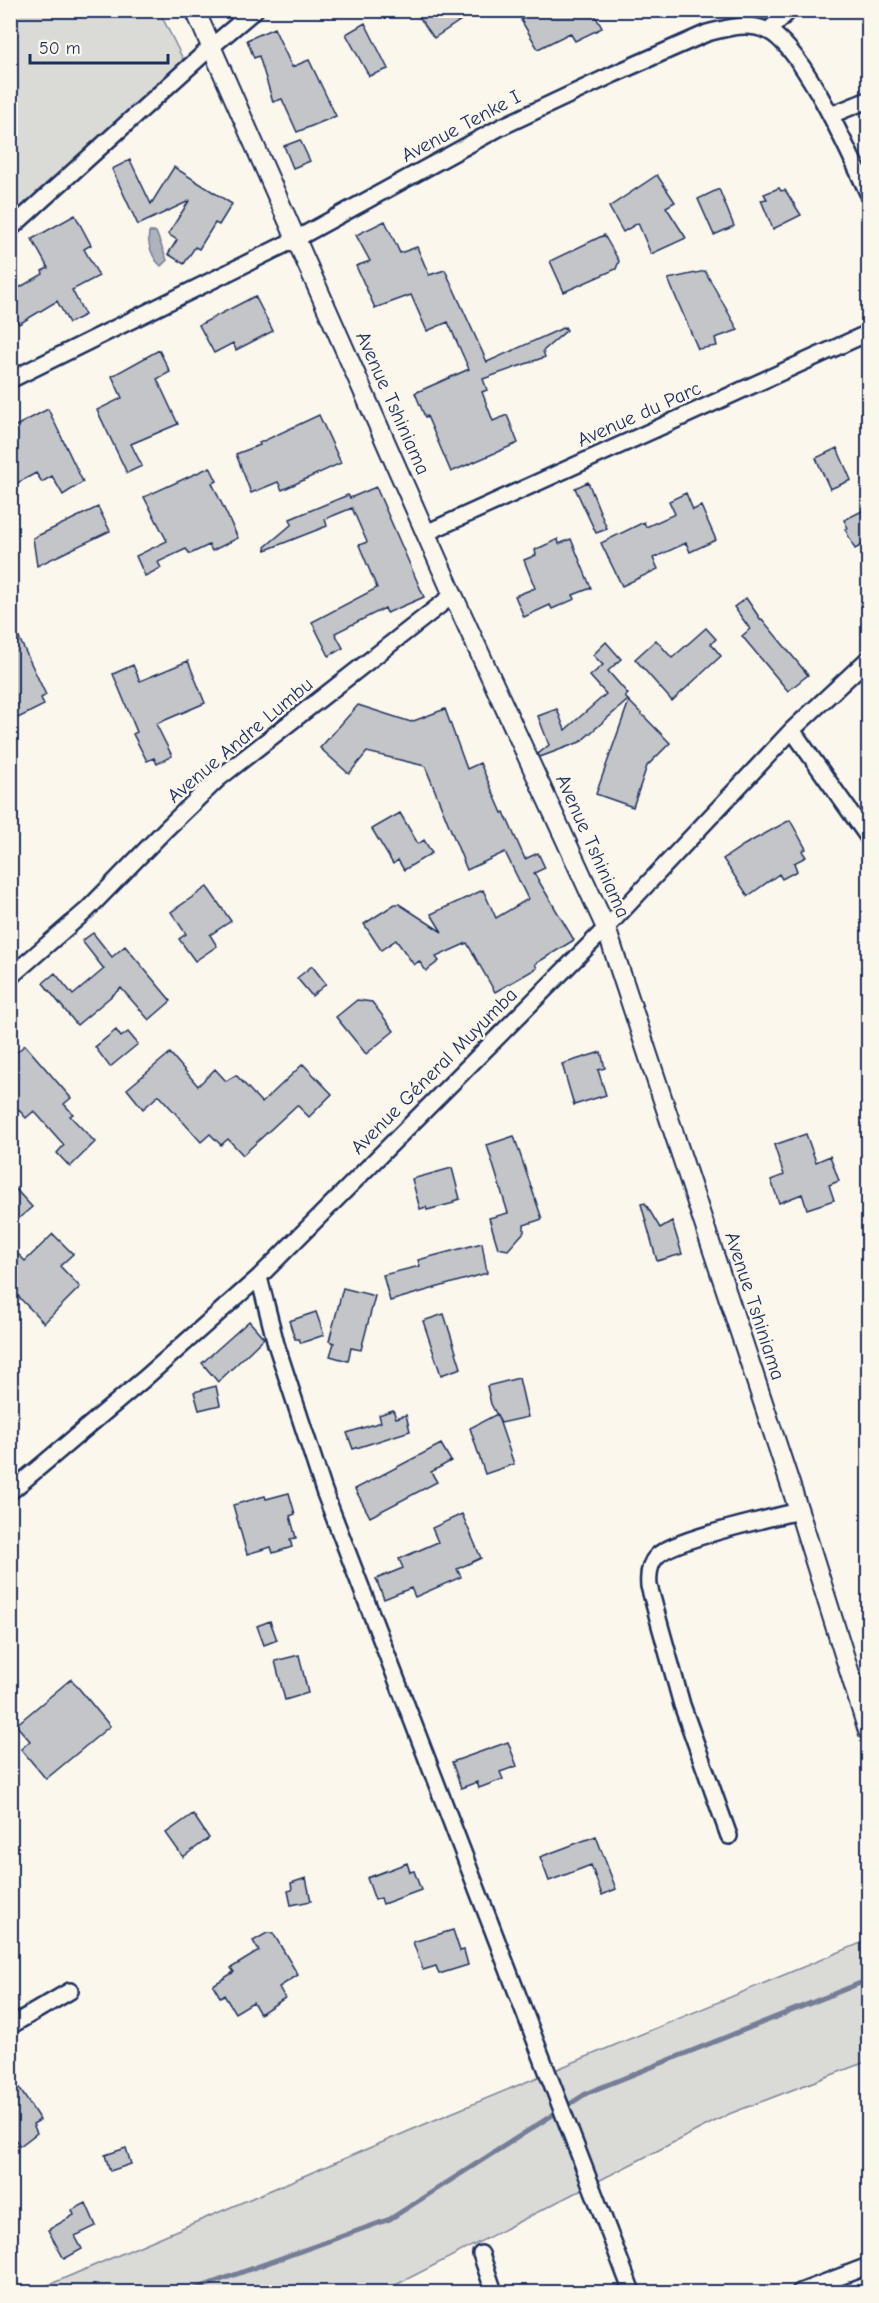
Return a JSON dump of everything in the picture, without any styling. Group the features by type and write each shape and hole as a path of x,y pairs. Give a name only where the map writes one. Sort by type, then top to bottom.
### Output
{"street":[{"name":"Avenue Tshiniama","path":"195,10 453,595 606,928 868,1724"},
{"path":"10,229 255,10"},
{"path":"790,10 768,31 783,42 831,115 868,193"},
{"name":"Avenue Tenke I","path":"10,380 296,239 501,127 624,69 707,33 742,26 752,26 768,31"},
{"path":"831,115 868,100"},
{"name":"Avenue du Parc","path":"426,533 868,333"},
{"name":"Avenue Andre Lumbu","path":"10,977 87,910 166,829 218,780 453,595"},
{"name":"Avenue Géneral Muyumba","path":"10,1492 144,1379 202,1325 259,1277 606,928 792,730 868,659"},
{"path":"792,730 868,837"},
{"path":"259,1277 276,1344 324,1491 632,2292"},
{"path":"729,1836 682,1705 649,1586 648,1572 657,1556 677,1544 799,1511"},
{"path":"10,2026 70,1991"},
{"path":"481,2254 494,2292"},
{"path":"800,2292 868,2266"}],"shaded area":[{"path":"11,10 159,11 184,61 11,217"},
{"path":"149,232 156,232 167,260 161,266 151,251"},
{"path":"868,1940 868,2061 729,2114 382,2292 32,2292 444,2116"}],"building":[{"path":"414,10 454,10 461,20 434,38"},
{"path":"537,10 592,10 602,28 575,41 570,33 538,49 521,20"},
{"path":"365,23 388,69 369,76 346,34"},
{"path":"274,28 292,67 309,60 336,116 297,132 282,99 273,102 259,56 254,58 247,40"},
{"path":"300,140 310,161 293,168 284,146"},
{"path":"130,160 151,204 174,167 232,204 219,225 215,223 199,249 195,247 184,264 168,254 177,240 168,234 189,201 138,225 112,169"},
{"path":"657,175 675,202 666,207 686,238 651,254 638,223 623,232 609,207"},
{"path":"779,188 781,191 785,190 801,215 773,229 761,200 767,199 764,194"},
{"path":"719,189 734,226 714,235 698,199"},
{"path":"75,215 91,245 84,249 99,276 72,290 85,315 69,323 57,301 19,324 10,310 10,293 43,274 42,271 48,268 32,239"},
{"path":"385,221 400,253 417,247 429,275 445,270 487,362 565,327 567,330 543,351 545,357 483,379 487,390 482,392 493,421 507,415 518,443 451,472 415,393 469,369 448,322 427,331 411,295 375,308 356,266 370,261 356,235"},
{"path":"604,235 619,261 616,269 564,292 550,261"},
{"path":"705,271 738,330 715,338 717,346 698,349 668,279"},
{"path":"255,296 273,331 236,350 233,343 214,353 199,325"},
{"path":"159,350 170,372 157,379 178,424 131,444 142,466 127,473 97,410 122,398 112,376"},
{"path":"48,409 83,482 63,495 52,476 42,482 36,473 10,487 10,429"},
{"path":"319,415 341,463 282,490 278,482 251,493 236,454 260,445 259,443"},
{"path":"837,448 851,480 830,489 816,458"},
{"path":"210,467 217,481 212,483 238,538 212,551 209,545 190,554 186,549 158,562 161,568 145,576 136,556 167,541 144,497"},
{"path":"588,482 607,529 596,533 575,488"},
{"path":"376,487 424,597 387,613 385,608 335,633 343,648 329,656 312,622 377,588 359,545 367,542 352,508 325,519 327,526 266,550 265,547 292,524 290,519 348,495 350,498"},
{"path":"686,493 693,510 701,506 716,540 690,552 686,543 653,558 658,569 622,586 601,543 644,522 646,527 675,514 669,501"},
{"path":"98,507 110,531 37,566 33,538"},
{"path":"868,508 868,542 855,549 845,529 848,528 844,520"},
{"path":"558,539 559,544 571,539 591,588 573,595 575,599 552,609 550,605 524,617 515,596 535,588 524,560 536,555 535,550"},
{"path":"746,598 761,620 808,675 788,691 742,636 750,629 734,607"},
{"path":"10,619 46,695 41,698 44,705 10,722"},
{"path":"706,628 716,639 711,644 721,656 672,701 635,659 656,640 672,658"},
{"path":"606,642 621,659 608,671 628,694 625,697 628,700 580,742 540,757 538,754 549,745 538,716 557,709 565,730 606,694 590,676 603,665 593,655"},
{"path":"188,661 205,703 156,724 172,756 157,764 154,758 147,761 133,734 137,732 113,674 133,665 140,681"},
{"path":"629,701 670,743 647,766 633,807 596,794"},
{"path":"358,705 411,722 445,709 467,769 480,763 525,859 538,853 545,868 534,873 574,940 535,964 537,968 495,992 467,943 436,957 439,961 426,971 419,961 414,965 396,940 381,950 364,924 395,904 399,904 442,932 431,914 483,890 496,918 528,899 505,852 467,870 425,766 367,752 349,774 320,748"},
{"path":"400,813 418,844 424,840 432,853 404,870 398,860 393,864 372,829"},
{"path":"790,820 806,849 802,851 806,857 794,863 797,871 782,879 779,874 748,896 723,859"},
{"path":"207,887 231,921 210,935 217,946 195,961 179,939 186,934 171,912"},
{"path":"93,933 112,957 125,946 171,1001 149,1020 121,988 77,1025 43,983 55,973 73,995 104,969 82,941"},
{"path":"312,966 326,984 312,996 297,978"},
{"path":"357,1000 372,1002 394,1031 366,1054 336,1017"},
{"path":"116,1030 121,1037 128,1032 138,1044 110,1067 95,1047"},
{"path":"25,1045 71,1098 64,1104 73,1114 70,1116 95,1142 70,1167 57,1153 64,1145 34,1111 26,1118 10,1100 10,1058"},
{"path":"601,1052 605,1068 598,1070 606,1095 574,1105 562,1064"},
{"path":"170,1053 198,1086 215,1069 226,1081 236,1075 262,1103 303,1064 332,1094 309,1117 297,1105 243,1155 228,1139 221,1145 210,1134 201,1142 159,1095 143,1109 127,1089"},
{"path":"806,1134 816,1162 830,1156 839,1181 829,1185 834,1200 807,1209 802,1194 779,1203 771,1180 784,1175 774,1145"},
{"path":"514,1136 542,1219 524,1225 524,1232 508,1250 498,1248 489,1218 508,1213 487,1145"},
{"path":"452,1168 460,1199 453,1201 454,1203 427,1210 426,1207 420,1209 412,1179"},
{"path":"10,1183 32,1207 10,1226"},
{"path":"645,1203 660,1228 672,1221 682,1254 657,1261 641,1204"},
{"path":"53,1234 73,1254 60,1266 80,1287 44,1323 10,1288 10,1246 25,1261"},
{"path":"482,1243 487,1273 390,1301 383,1275 420,1266 418,1260"},
{"path":"343,1288 375,1296 361,1350 351,1348 348,1361 330,1356 334,1343 329,1341"},
{"path":"316,1312 324,1335 301,1343 299,1339 295,1339 289,1321"},
{"path":"444,1314 461,1368 441,1375 423,1321"},
{"path":"249,1321 264,1338 218,1382 202,1363"},
{"path":"519,1378 528,1417 501,1423 491,1404 487,1386"},
{"path":"216,1386 220,1405 199,1410 194,1392"},
{"path":"393,1410 396,1418 406,1415 410,1431 353,1449 347,1433 381,1422 379,1415"},
{"path":"497,1414 514,1464 485,1474 470,1428"},
{"path":"441,1444 451,1461 431,1472 437,1482 370,1517 355,1489"},
{"path":"289,1493 295,1514 290,1516 296,1538 290,1539 292,1547 273,1553 271,1547 247,1554 233,1505 265,1496 266,1499"},
{"path":"462,1514 481,1558 457,1569 461,1577 415,1597 411,1588 384,1599 376,1579 403,1568 399,1559 438,1542 432,1528"},
{"path":"270,1621 277,1640 264,1645 257,1626"},
{"path":"299,1655 308,1693 285,1700 275,1661"},
{"path":"71,1679 110,1726 46,1779 21,1749 30,1741 16,1725"},
{"path":"508,1742 517,1766 500,1772 503,1779 479,1788 477,1782 461,1788 452,1762"},
{"path":"193,1814 209,1838 183,1857 166,1833"},
{"path":"596,1836 616,1889 602,1895 591,1865 549,1881 540,1857"},
{"path":"407,1863 410,1872 414,1871 421,1890 383,1904 381,1898 375,1900 367,1878"},
{"path":"306,1878 311,1901 291,1905 288,1891 292,1890 291,1883"},
{"path":"453,1930 460,1951 464,1950 468,1965 439,1974 436,1966 423,1970 413,1942"},
{"path":"267,1933 273,1933 298,1975 279,1987 285,1998 260,2014 253,2002 235,2013 224,1995 220,1997 213,1985 234,1972 231,1968 259,1951 253,1941"},
{"path":"10,2074 40,2120 33,2124 37,2133 20,2146 10,2133"},
{"path":"126,2148 131,2164 110,2171 105,2155"},
{"path":"86,2203 96,2226 75,2236 82,2249 64,2259 48,2230 74,2215 72,2210"}],"waterway":[{"path":"187,2292 390,2219 587,2093 868,1980"}]}
